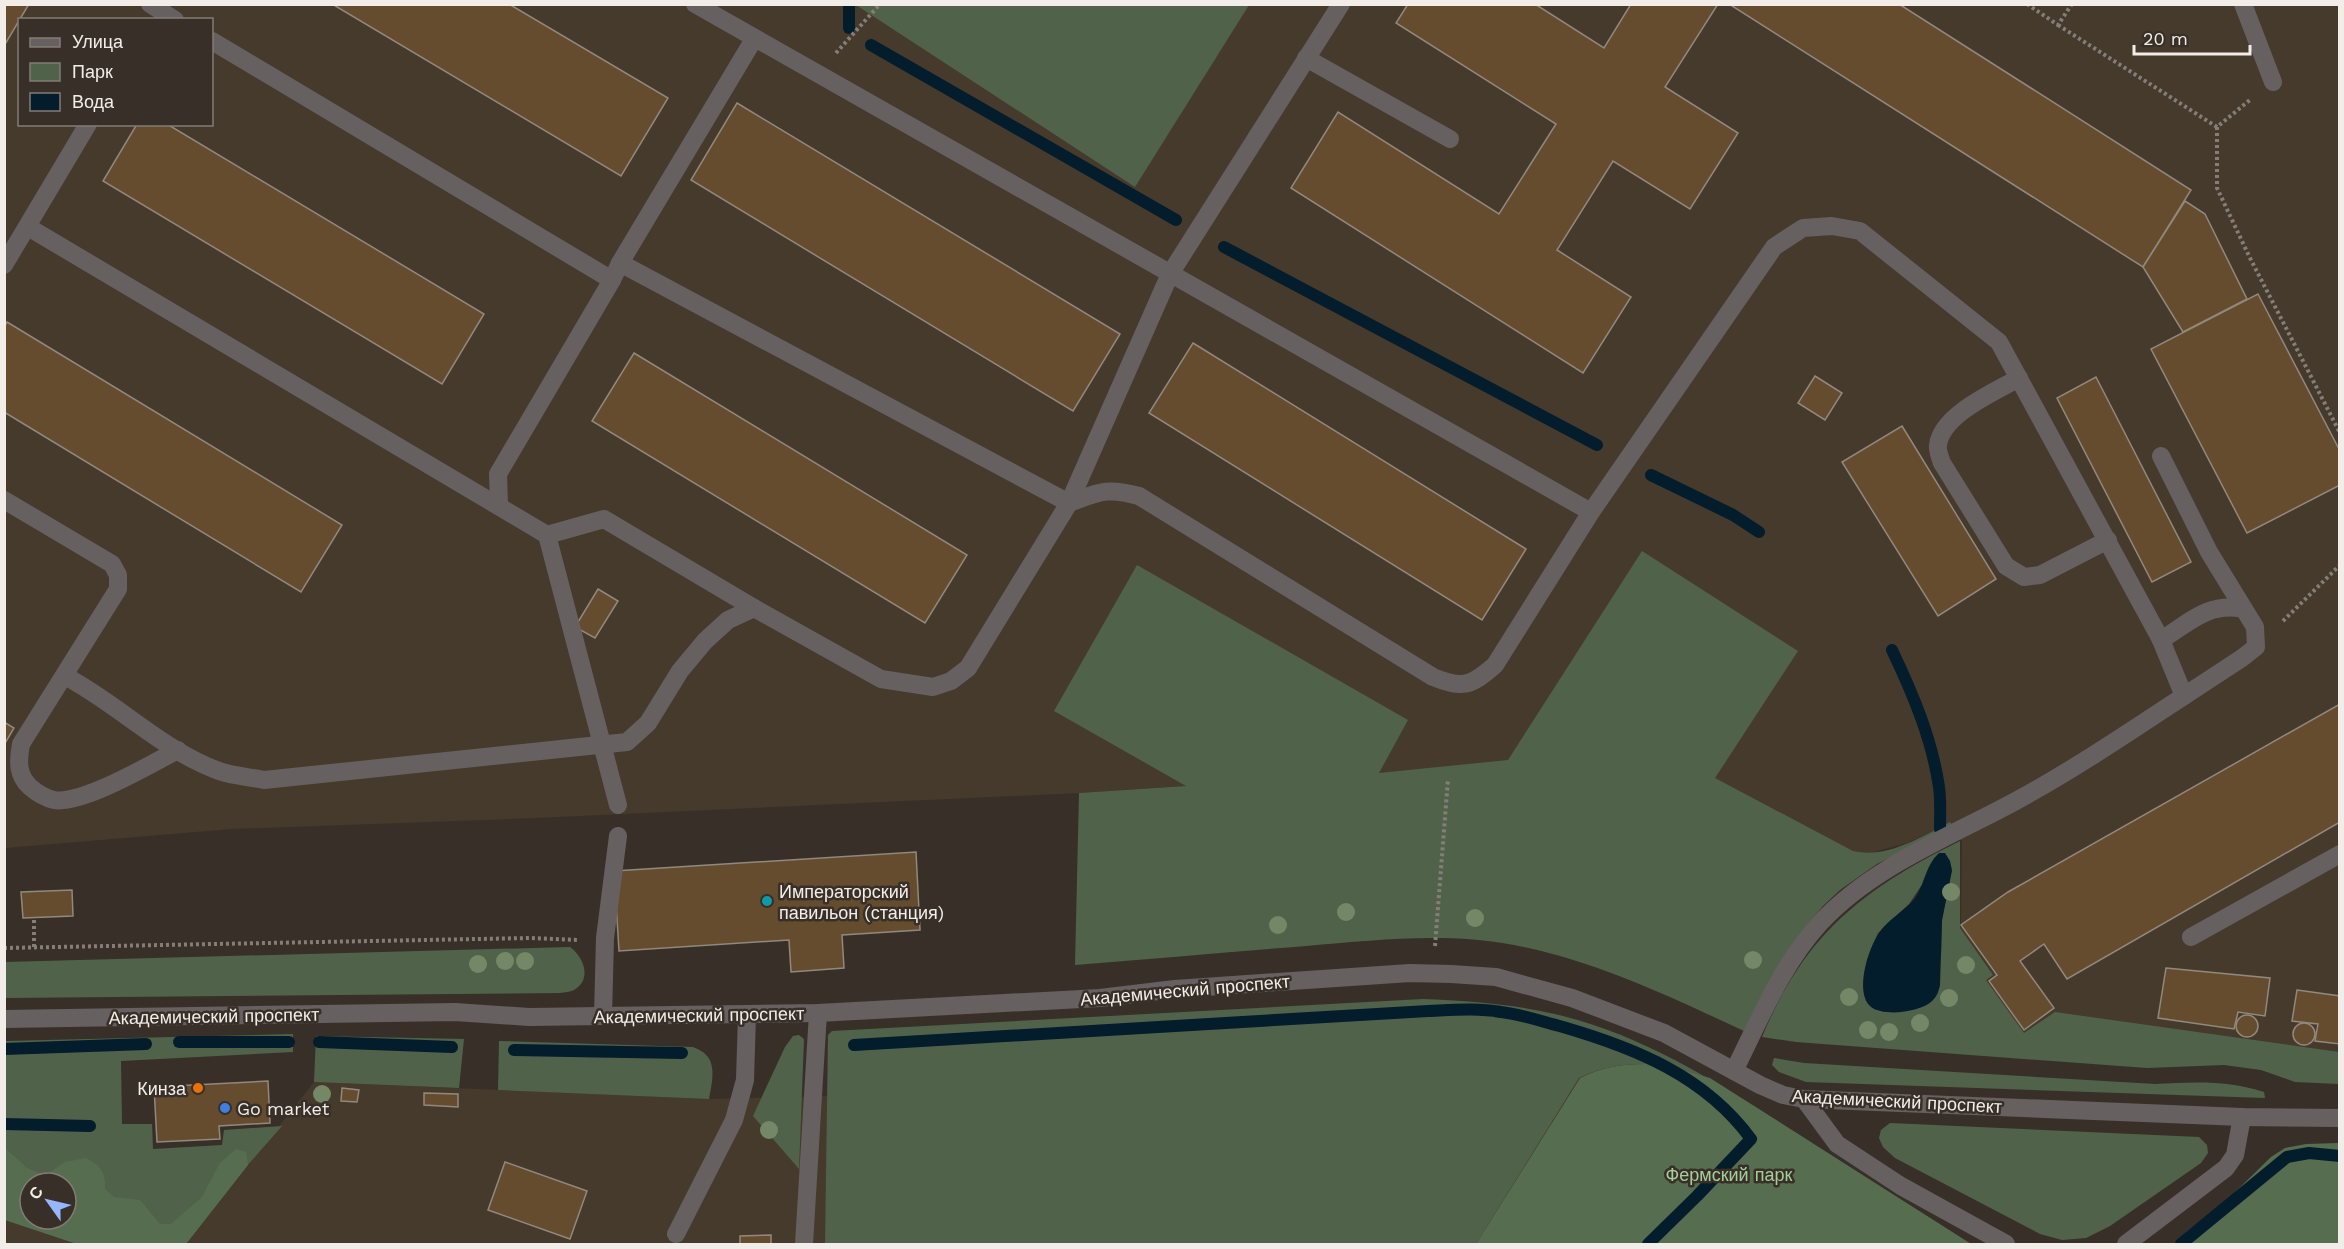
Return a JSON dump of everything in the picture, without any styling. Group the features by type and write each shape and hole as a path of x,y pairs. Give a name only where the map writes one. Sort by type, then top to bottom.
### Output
{"street":[{"path":"695,4 1591,512"},
{"path":"547,534 604,519 880,680 933,687 951,681 968,668 1069,503 1170,274 1341,4"},
{"path":"2243,4 2273,82"},
{"path":"152,11 170,18"},
{"path":"499,504 498,474 620,263 754,39"},
{"path":"213,42 612,280"},
{"path":"1306,58 1450,139"},
{"path":"4,265 87,126"},
{"path":"620,263 1069,503 1099,492 1117,490 1139,496 1433,677 1453,685 1477,681 1495,666 1591,512 1774,247 1803,228 1832,226 1860,231 1999,342 2161,640 2184,696"},
{"path":"28,227 547,534 618,805"},
{"path":"2019,378 1954,417 1942,432 1938,446 1942,463 2006,566 2024,577 2040,575 2108,540"},
{"path":"1734,1071 1783,977 1821,923 1846,898 1897,864 2098,754 2256,647 2255,627 2209,552 2161,456"},
{"path":"4,500 112,564 118,575 118,588 21,744 18,763 26,783 36,793 56,800 79,796 122,779 178,750"},
{"path":"2161,640 2211,609 2228,606 2243,609"},
{"path":"64,676 178,750 220,771 264,780 627,742 648,723 680,671 705,641 728,620 754,608"},
{"path":"603,1016 605,939 618,836"},
{"path":"2191,937 2339,856"},
{"name":"Академический проспект","path":"4,1018 455,1012 530,1017 747,1016 1100,998 1175,989 1410,973 1451,974 1496,977 1572,998 1664,1033 1783,1095 1803,1100 2242,1117 2340,1118"},
{"path":"804,1245 818,1013"},
{"path":"676,1234 734,1120 745,1080 747,1016"},
{"path":"1803,1100 1837,1144 1901,1186 2006,1245"},
{"path":"2126,1245 2226,1168 2235,1155 2242,1117"}],"path":[{"path":"817,74 880,4"},
{"path":"2027,4 2217,127"},
{"path":"2058,25 2072,4"},
{"path":"2217,127 2273,82"},
{"path":"2217,127 2217,188 2249,256 2340,433"},
{"path":"2256,647 2340,564"},
{"path":"1435,946 1448,779"},
{"path":"34,918 34,947"},
{"path":"4,948 530,938 584,940"}],"shaded area":[{"path":"5,5 2339,5 2339,1056 2024,1036 1950,932 1961,925 1962,841 1950,823 1907,843 1866,854 1379,773 1079,793 535,818 231,829 5,848"},
{"path":"1580,1078 1476,1244 186,1244 314,1082 709,1099"},
{"path":"4,1220 18,1224 18,1231 38,1231 77,1244 5,1244"}],"green space":[{"path":"1249,4 1135,187 856,5"},
{"path":"1642,551 1798,651 1715,778 1853,851 1866,853 1891,849 1916,840 1950,822 1953,826 1877,864 1840,890 1823,906 1808,924 1744,1031 1603,970 1544,952 1488,941 1436,938 1384,940 1075,965 1079,793 1186,786 1054,711 1137,565 1408,720 1379,773 1508,760"},
{"path":"1960,841 1960,928 1993,975 1986,980 2024,1033 2055,1012 2339,1052 2339,1084 2295,1082 2261,1070 2224,1065 2147,1068 1796,1042 1762,1037 1797,970 1818,942 1866,897 1925,859","holes":["1952,870 1942,920 1941,957 1922,1007 1912,1009 1864,980 1867,960 1878,933 1909,904 1921,886"]},
{"path":"570,947 579,956 585,974 580,985 574,990 560,993 5,998 5,962"},
{"path":"1423,999 1491,1004 1542,1011 1591,1024 1653,1049 1741,1098 1971,1244 1645,1064 1611,1067 1579,1078 1476,1244 825,1244 828,1035 832,1031"},
{"path":"293,1034 293,1052 121,1061 122,1124 152,1124 153,1149 222,1145 224,1130 282,1126 186,1244 77,1244 38,1231 78,1231 78,1171 18,1171 18,1224 5,1220 5,1041"},
{"path":"799,1035 804,1039 799,1169 753,1116 785,1047 793,1036"},
{"path":"316,1036 464,1039 459,1088 314,1082"},
{"path":"499,1041 693,1047 705,1054 711,1064 709,1099 498,1090"},
{"path":"1774,1058 1804,1063 2155,1084 2197,1082 2237,1085 2264,1092 2265,1098 1806,1082 1779,1072 1772,1065"},
{"name":"Фермский парк","path":"1659,1064 1710,1078 1971,1244 1476,1244 1580,1078 1611,1067"},
{"path":"1890,1123 2199,1137 2207,1145 2208,1153 2201,1163 2110,1226 2086,1238 2062,1240 2040,1234 1895,1158 1883,1147 1879,1138 1881,1130"},
{"path":"2339,1143 2339,1244 2181,1244 2186,1232 2225,1202 2271,1157 2285,1148 2306,1144"},
{"path":"5,1148 27,1168 35,1171 18,1171 18,1224 5,1220"},
{"path":"236,1149 246,1152 248,1165 186,1244 77,1244 38,1231 78,1231 78,1171 52,1171 65,1162 86,1158 101,1170 105,1189 114,1197 140,1200 160,1224 171,1224 202,1197 220,1163"}],"water":[{"path":"1939,853 1945,853 1952,870 1942,920 1940,985 1937,993 1934,999 1920,1008 1902,1012 1877,1010 1871,1007 1866,1000 1863,982 1871,949 1883,928 1915,898 1934,858"}],"building":[{"path":"4,4 29,4 21,18 18,18 18,22 4,46"},
{"path":"332,4 509,4 668,98 621,176"},
{"path":"1408,4 1535,4 1604,48 1631,4 1718,4 1665,87 1738,133 1690,209 1613,161 1557,250 1631,297 1583,373 1291,188 1338,112 1499,214 1556,124 1396,23"},
{"path":"1729,4 1899,4 2191,190 2143,267"},
{"path":"737,103 1120,334 1073,411 691,180"},
{"path":"136,126 170,126 484,314 442,384 103,181"},
{"path":"2185,201 2205,214 2247,299 2183,332 2143,267"},
{"path":"2258,294 2340,451 2340,485 2247,533 2151,349"},
{"path":"7,322 342,525 301,592 4,412 4,327"},
{"path":"1193,343 1526,549 1482,620 1149,413"},
{"path":"634,353 967,555 925,623 592,421"},
{"path":"1815,376 1842,393 1825,420 1798,403"},
{"path":"2096,377 2191,562 2152,582 2057,398"},
{"path":"1902,426 1996,579 1938,616 1842,462"},
{"path":"598,589 618,601 595,638 575,627"},
{"path":"2340,704 2340,822 2067,979 2044,944 2020,961 2054,1008 2024,1030 1989,981 1997,975 1961,925 2008,892"},
{"path":"4,722 14,728 4,745"},
{"name":"Императорский павильон (станция)","path":"916,852 920,930 842,935 844,968 791,972 789,940 619,951 614,871"},
{"path":"72,890 73,916 23,918 21,892"},
{"path":"2166,968 2270,978 2265,1016 2238,1012 2234,1029 2158,1018"},
{"path":"2297,990 2340,996 2340,1044 2315,1041 2318,1024 2292,1021"},
{"path":"2247,1015 2255,1018 2258,1026 2255,1034 2247,1037 2239,1034 2236,1026 2239,1018"},
{"path":"2304,1023 2312,1026 2315,1034 2312,1042 2304,1045 2296,1042 2293,1034 2296,1026"},
{"path":"268,1081 270,1123 219,1126 220,1139 157,1142 154,1087"},
{"path":"342,1088 359,1090 357,1102 341,1101"},
{"path":"424,1093 458,1094 458,1107 424,1105"},
{"path":"505,1162 587,1191 570,1239 488,1210"},
{"path":"771,1235 771,1244 740,1244 740,1236"}],"waterway":[{"path":"849,4 849,28"},
{"path":"871,45 1176,220"},
{"path":"1224,247 1597,445"},
{"path":"1651,475 1733,515 1759,532"},
{"path":"1892,650 1914,700 1932,752 1940,792 1940,829"},
{"path":"854,1045 1447,1010 1483,1010 1524,1016 1616,1044 1667,1067 1712,1098 1733,1117 1751,1139 1648,1244"},
{"path":"179,1042 289,1042"},
{"path":"319,1042 452,1047"},
{"path":"4,1049 146,1044"},
{"path":"514,1050 682,1053"},
{"path":"4,1124 90,1126"},
{"path":"2181,1244 2287,1157 2309,1153 2340,1156"}],"place":[{"name":"Императорский павильон (станция)","path":"767,901"},
{"name":"Кинза","path":"198,1088"},
{"name":"Go market","path":"225,1108"}]}
